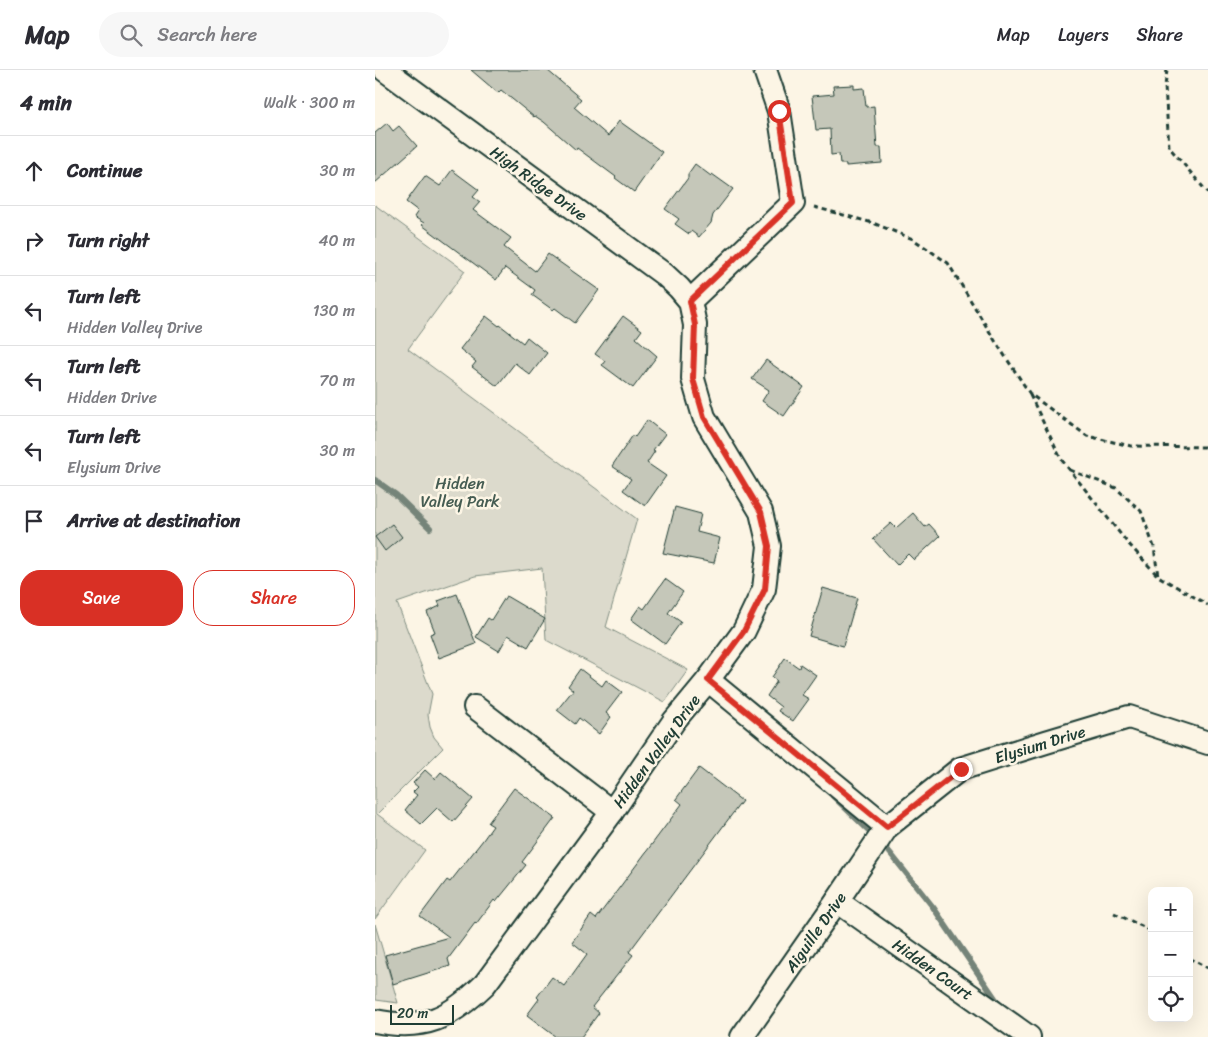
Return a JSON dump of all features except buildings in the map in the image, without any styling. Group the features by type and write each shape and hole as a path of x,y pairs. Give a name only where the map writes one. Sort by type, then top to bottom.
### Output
{"street":[{"name":"High Ridge Drive","path":"385,70 665,275 690,301"},
{"path":"690,301 793,203 779,111 765,70"},
{"name":"Hidden Valley Drive","path":"389,1028 439,1019 464,1004 485,984 612,812 674,722 744,631 765,589 769,546 761,512 704,417 693,379 695,325 690,301"},
{"path":"708,680 887,827"},
{"path":"475,707 612,812"},
{"name":"Elysium Drive","path":"887,827 961,769 1129,717 1208,743"},
{"name":"Aiguille Drive","path":"742,1037 887,827"},
{"name":"Hidden Court","path":"837,901 1029,1037"}],"path":[{"path":"1167,70 1165,86 1169,147 1208,193"},
{"path":"793,203 827,210 881,226 913,239 948,263 1030,394 1061,459 1069,470 1126,541 1158,576 1208,605"},
{"path":"1030,394 1087,436 1131,446 1208,447"},
{"path":"1069,470 1116,488 1141,511 1154,547 1158,576"},
{"path":"1114,913 1148,929"},
{"path":"1193,960 1208,968"}],"green space":[{"name":"Hidden Valley Park","path":"375,205 465,271 408,349 637,519 606,627 688,670 665,702 546,640 542,568 475,576 397,603 432,694 428,715 430,727 434,737 443,748 377,814 425,850 375,919"},
{"path":"375,924 398,1003 376,1000"}],"waterway":[{"path":"375,480 396,495 430,528"},
{"path":"833,796 883,844 933,907 1001,1007"}],"route":[{"path":"779,111 793,203 690,301 695,325 693,379 704,417 761,512 769,546 765,589 744,631 708,680 887,827 961,769"}]}
